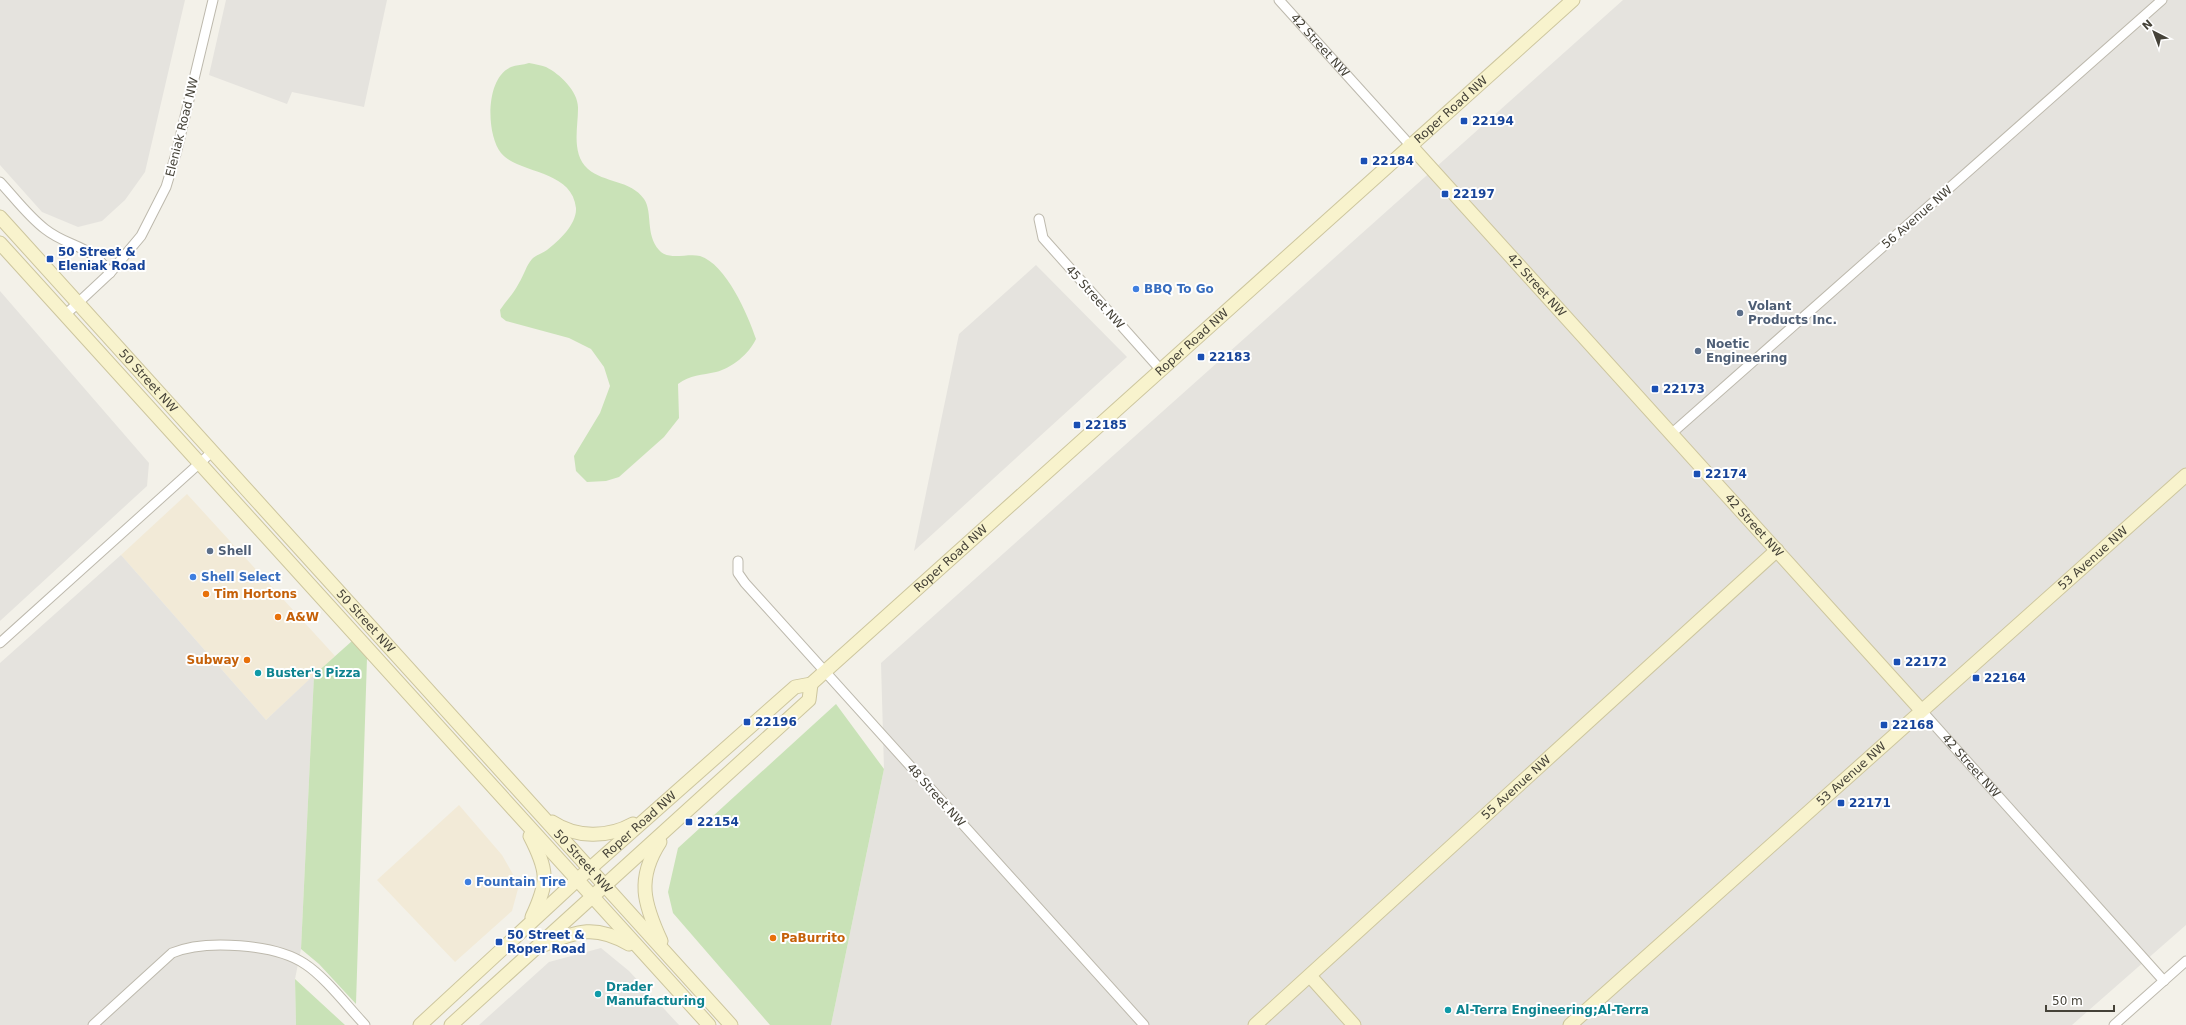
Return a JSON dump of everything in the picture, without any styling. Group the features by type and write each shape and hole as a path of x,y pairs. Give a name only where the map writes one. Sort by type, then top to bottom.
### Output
{"main road":[{"name":"Roper Road NW","path":"420,1025 577,880 795,687 811,684 1160,369 1573,0"},
{"name":"42 Street NW","path":"1410,145 1921,710"},
{"name":"50 Street NW","path":"0,217 538,812 591,868 730,1025"},
{"name":"50 Street NW","path":"0,243 523,822 709,1025"},
{"name":"53 Avenue NW","path":"1570,1025 2186,475"},
{"name":"55 Avenue NW","path":"1255,1025 1777,550"},
{"name":"Roper Road NW","path":"451,1025 809,700 811,684"},
{"path":"538,812 561,828 574,833 590,834 620,831 651,815"},
{"path":"523,822 540,856 545,881 542,897 529,924"},
{"path":"666,954 648,914 644,886 648,864 668,829"},
{"path":"535,949 569,935 581,932 596,931 610,934 640,950"},
{"path":"1310,976 1354,1025"}],"street":[{"name":"Eleniak Road NW","path":"65,314 110,273 141,236 166,187 176,154 213,0"},
{"name":"42 Street NW","path":"1279,0 1410,145"},
{"name":"56 Avenue NW","path":"1671,434 2162,0"},
{"path":"0,182 46,230 92,252 110,273"},
{"name":"45 Street NW","path":"1039,219 1043,238 1160,369"},
{"path":"0,643 212,452"},
{"name":"48 Street NW","path":"738,561 738,573 744,583 1144,1025"},
{"name":"42 Street NW","path":"1921,710 2164,980"},
{"path":"93,1025 172,953 182,949 211,945 276,951 292,956 307,965 365,1025"},
{"path":"2114,1025 2186,961"}],"shaded area":[{"path":"0,0 185,0 145,172 125,200 102,221 78,227 42,212 0,165"},
{"path":"226,0 387,0 364,107 292,92 287,104 209,75"},
{"path":"1623,0 2186,0 2186,925 2072,1025 831,1025 884,769 881,663"},
{"path":"1036,265 1127,357 914,551 959,334"},
{"path":"0,291 149,463 147,486 0,621"},
{"path":"187,494 335,656 266,720 121,555"},
{"path":"121,555 266,720 314,675 301,949 295,979 296,1025 0,1025 0,663"},
{"path":"459,805 502,855 519,885 512,911 455,962 377,880"},
{"path":"601,948 629,971 679,1025 479,1025 549,962"}],"green space":[{"path":"529,63 540,65 551,70 563,79 572,90 578,109 577,148 583,163 594,174 625,185 639,193 647,204 650,230 659,250 672,256 700,256 710,261 719,269 742,304 756,339 749,350 734,364 716,372 692,377 678,384 679,418 664,437 619,477 606,481 587,482 576,471 574,456 600,413 610,386 604,367 591,349 569,338 506,321 501,317 500,310 517,287 530,262 562,237 574,220 576,214 576,208 572,195 565,186 555,179 509,160 501,153 496,144 491,120 491,107 492,94 496,82 502,73 511,67"},
{"path":"352,641 367,658 356,1004 319,964 301,949 314,675"},
{"path":"836,704 884,769 831,1025 770,1025 673,913 668,892 678,848"},
{"path":"295,979 345,1025 296,1025"}],"place":[{"name":"22194","path":"1464,121"},
{"name":"22184","path":"1364,161"},
{"name":"22197","path":"1445,194"},
{"name":"50 Street & Eleniak Road","path":"50,259"},
{"name":"BBQ To Go","path":"1136,289"},
{"name":"Volant Products Inc.","path":"1740,313"},
{"name":"Noetic Engineering","path":"1698,351"},
{"name":"22183","path":"1201,357"},
{"name":"22173","path":"1655,389"},
{"name":"22185","path":"1077,425"},
{"name":"22174","path":"1697,474"},
{"name":"Shell","path":"210,551"},
{"name":"Shell Select","path":"193,577"},
{"name":"Tim Hortons","path":"206,594"},
{"name":"A&W","path":"278,617"},
{"name":"Subway","path":"247,660"},
{"name":"22172","path":"1897,662"},
{"name":"Buster's Pizza","path":"258,673"},
{"name":"22164","path":"1976,678"},
{"name":"22196","path":"747,722"},
{"name":"22168","path":"1884,725"},
{"name":"22171","path":"1841,803"},
{"name":"22154","path":"689,822"},
{"name":"Fountain Tire","path":"468,882"},
{"name":"PaBurrito","path":"773,938"},
{"name":"50 Street & Roper Road","path":"499,942"},
{"name":"Drader Manufacturing","path":"598,994"},
{"name":"Al-Terra Engineering;Al-Terra","path":"1448,1010"}]}
